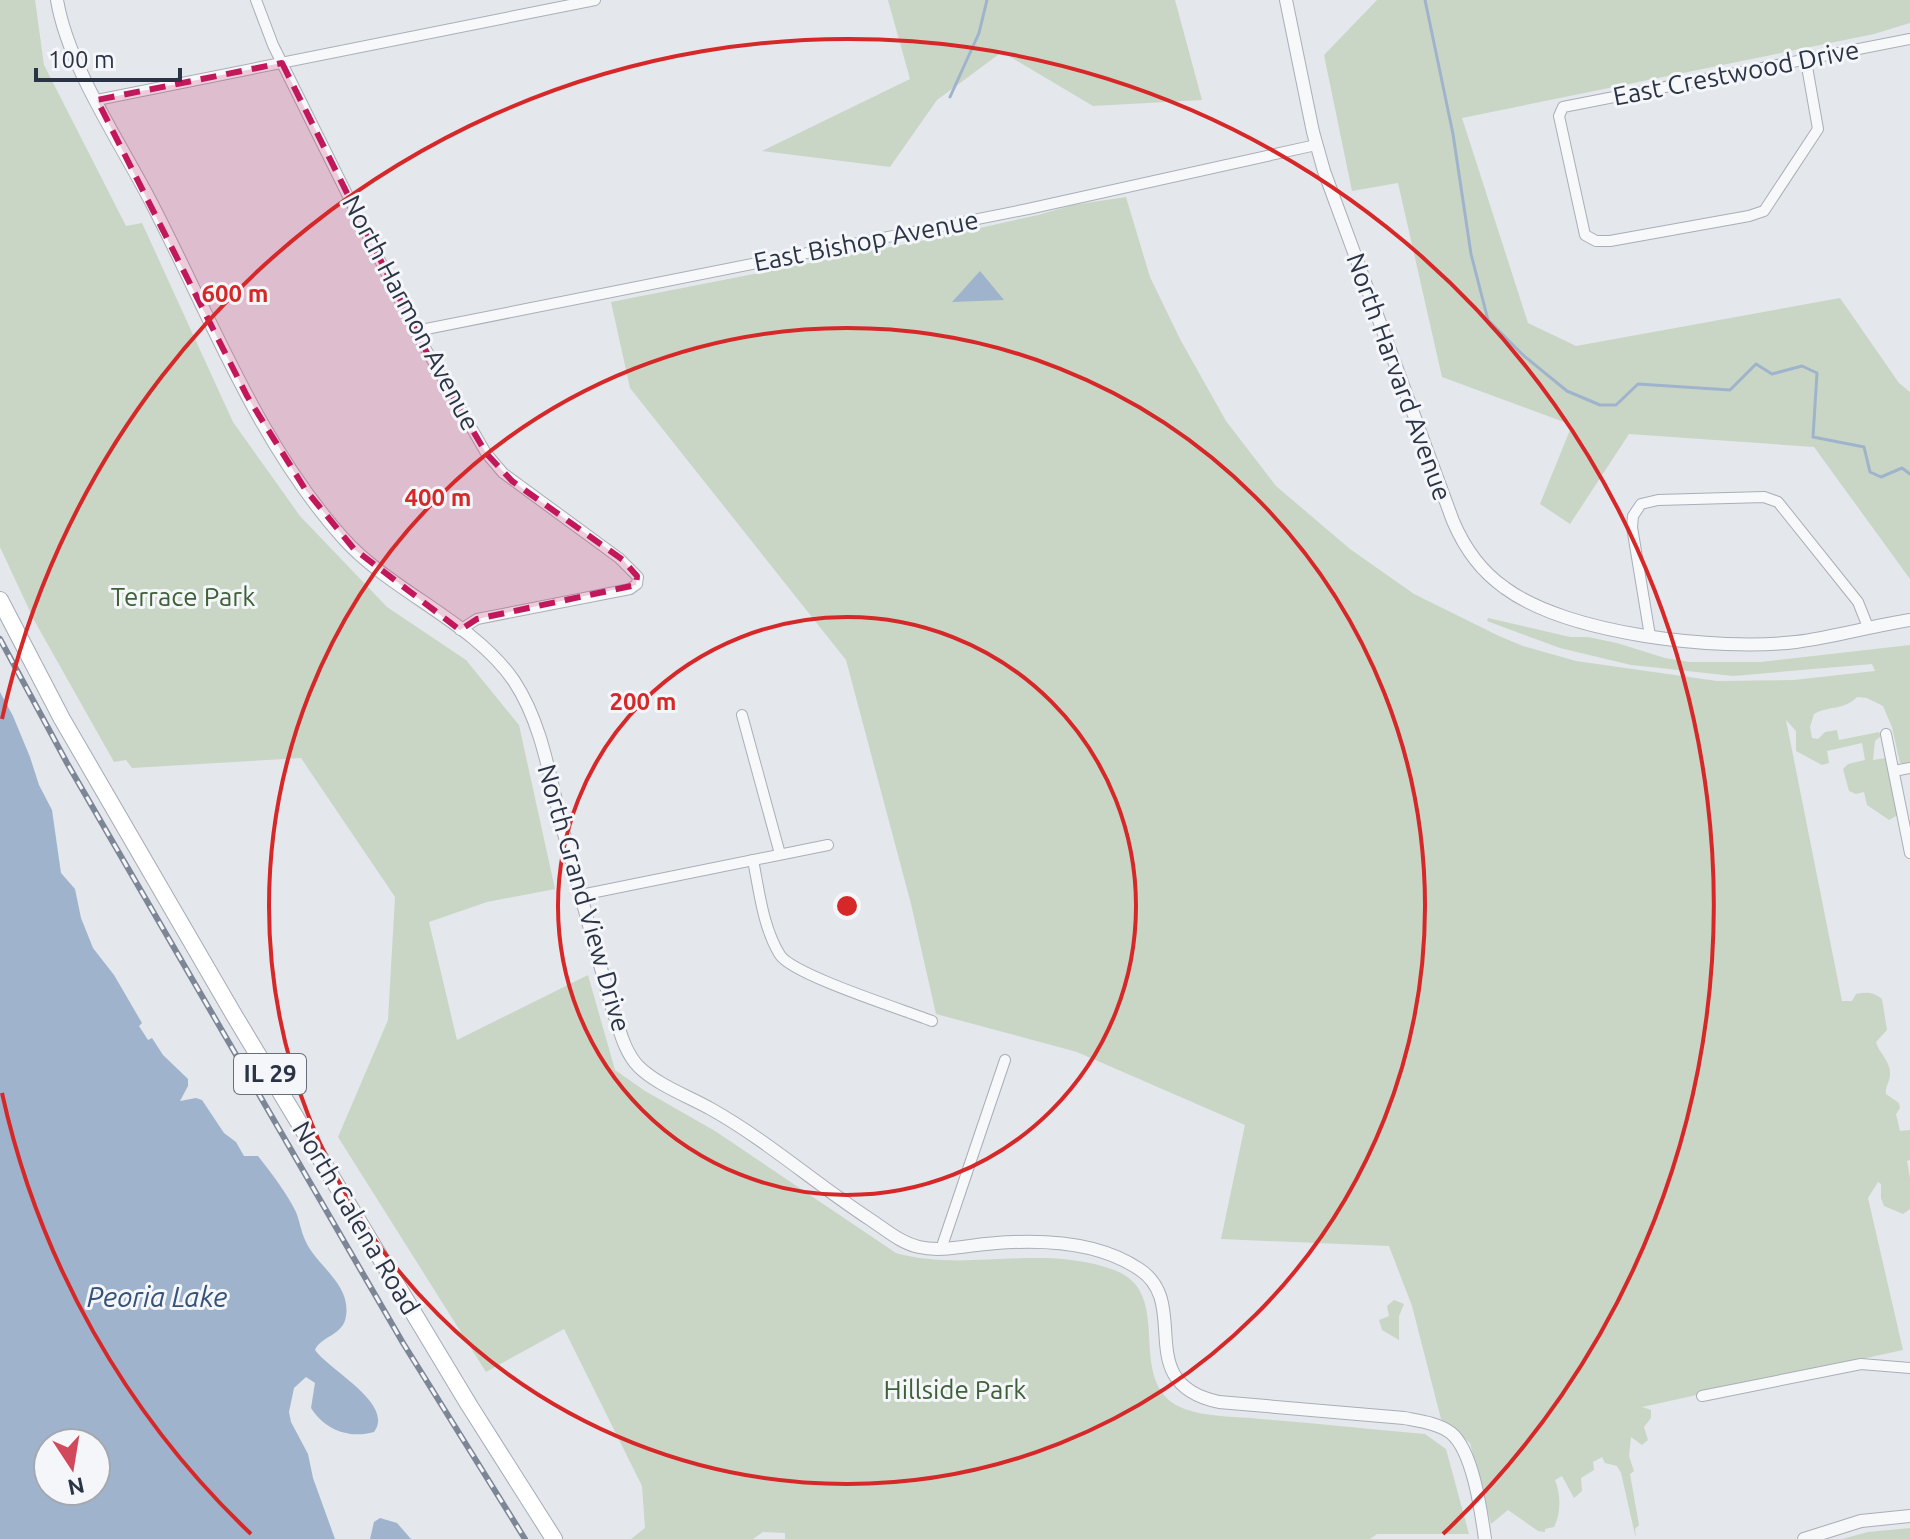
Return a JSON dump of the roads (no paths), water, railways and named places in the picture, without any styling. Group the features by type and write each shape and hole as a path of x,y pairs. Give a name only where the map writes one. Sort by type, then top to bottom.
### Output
{"main road":[{"name":"North Galena Road","path":"0,600 95,777 234,1015 462,1393 554,1539"}],"street":[{"name":"North Grand View Drive","path":"57,0 68,42 156,210 247,396 305,489 328,521 354,549 499,662 527,705 542,746 618,1025 627,1050 641,1068 733,1123 841,1201 896,1237 918,1247 941,1249 1031,1241 1089,1249 1142,1270 1152,1281 1164,1313 1172,1374 1187,1390 1207,1399 1387,1416 1424,1422 1446,1430 1458,1442 1468,1461 1485,1539"},
{"name":"North Harmon Avenue","path":"256,0 282,63 416,331 493,463 512,481 623,560 638,577 637,584 630,589 477,619 460,630"},
{"path":"518,0 521,15"},
{"path":"97,100 595,0"},
{"name":"North Harvard Avenue","path":"1286,0 1316,145 1445,503 1467,548 1503,587 1528,602 1579,620 1650,636 1707,643 1759,644 1819,638 1910,620"},
{"name":"East Crestwood Drive","path":"1806,61 1818,117 1817,132 1769,206 1761,212 1610,241 1590,239 1582,229 1559,116 1563,107 1910,39"},
{"name":"East Bishop Avenue","path":"416,331 1028,209 1316,145"},
{"path":"1650,636 1632,522 1638,506 1658,500 1760,497 1778,502 1858,602 1868,627"},
{"path":"742,715 780,854"},
{"path":"1886,734 1910,853"},
{"path":"1894,771 1910,768"},
{"path":"581,895 828,845"},
{"path":"753,860 764,915 780,957 807,973 932,1021"},
{"path":"941,1249 1005,1060"},
{"path":"1702,1396 1861,1364 1910,1368"},
{"path":"1804,1539 1867,1520 1910,1516"}],"water":[{"path":"980,271 1004,300 952,302"},
{"name":"Peoria Lake","path":"0,692 52,810 61,873 75,889 81,918 93,948 114,975 142,1023 139,1026 148,1040 152,1038 163,1055 188,1079 180,1101 202,1100 244,1156 258,1156 288,1197 311,1251 343,1294 346,1305 344,1322 315,1350 369,1399 378,1421 374,1432 347,1433 323,1422 311,1408 315,1383 306,1377 294,1388 289,1412 308,1454 313,1478 335,1539 0,1539"},
{"path":"380,1518 397,1523 411,1539 370,1539 374,1522"}],"waterway":[{"path":"950,97 979,33 987,0"},
{"path":"1425,0 1453,134 1471,254 1488,320 1523,355 1567,391 1600,405 1616,405 1638,384 1730,390 1756,364 1772,374 1802,366 1817,373 1813,437 1864,447 1870,472 1881,477 1902,468 1910,474"}],"railway":[{"path":"0,639 67,763 403,1343 525,1539"}],"park label":[{"name":"Terrace Park","path":"183,597"},
{"name":"Hillside Park","path":"955,1390"}]}
